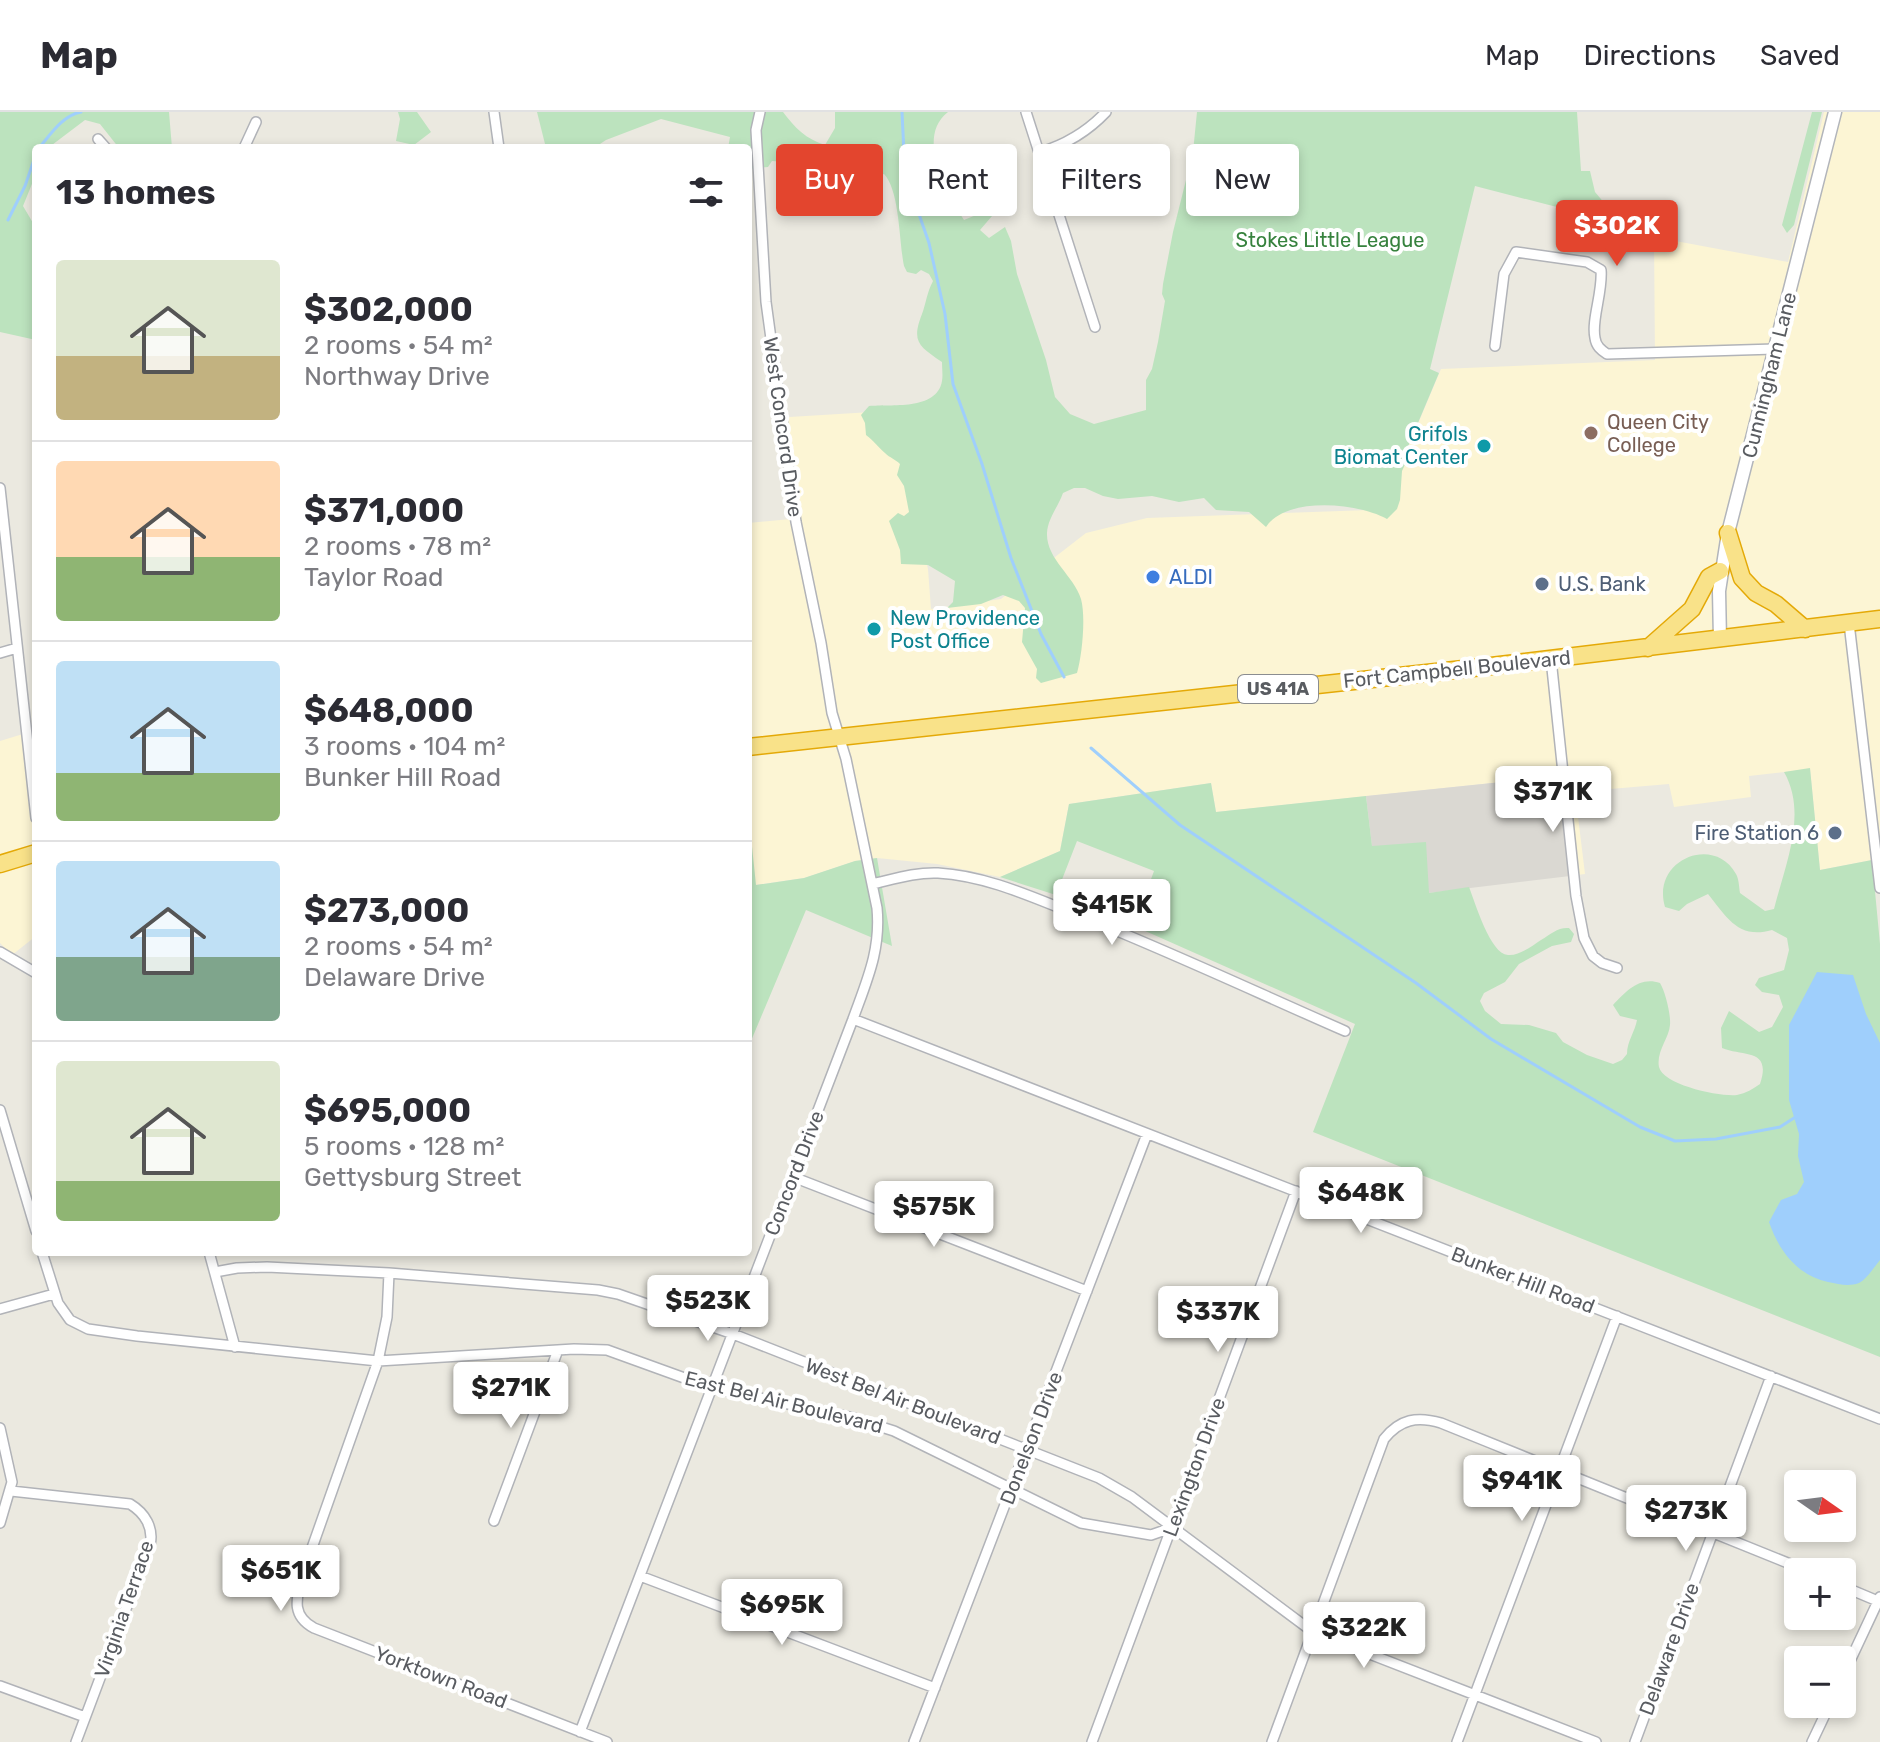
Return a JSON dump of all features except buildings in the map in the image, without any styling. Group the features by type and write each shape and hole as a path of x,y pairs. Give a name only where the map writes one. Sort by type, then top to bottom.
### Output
{"highway":[{"path":"1728,533 1742,578 1756,593 1776,604 1805,629"},
{"path":"1648,648 1692,609 1709,577 1720,571"},
{"name":"Fort Campbell Boulevard","path":"752,747 1720,640 1880,619"},
{"path":"0,864 32,854"}],"street":[{"path":"494,112 498,144"},
{"name":"West Concord Drive","path":"760,112 756,130 762,249 775,382 796,522 839,738"},
{"path":"1026,112 1038,144"},
{"path":"1064,144 1091,128 1106,112"},
{"name":"Cunningham Lane","path":"1720,640 1720,571 1728,533 1835,112"},
{"path":"246,144 256,122"},
{"path":"98,139 102,144"},
{"path":"1061,216 1095,327"},
{"path":"1495,346 1504,274 1516,252 1587,262 1601,270 1594,338 1599,349 1607,354 1775,349"},
{"path":"0,488 32,782"},
{"path":"1849,623 1880,888"},
{"path":"0,653 17,648"},
{"path":"1551,659 1576,896 1584,938 1593,956 1617,968"},
{"name":"Concord Drive","path":"580,1732 877,951 879,929 872,884 839,738"},
{"path":"872,884 910,875 936,873 1005,887 1131,936 1345,1031"},
{"path":"0,952 32,971"},
{"name":"Bunker Hill Road","path":"853,1019 1880,1419"},
{"path":"0,1110 32,1218"},
{"name":"Donelson Drive","path":"914,1742 1147,1134"},
{"path":"793,1177 1087,1291"},
{"name":"Lexington Drive","path":"1092,1742 1296,1191"},
{"name":"East Bel Air Boulevard","path":"43,1256 54,1294 70,1320 88,1329 378,1361 607,1350 712,1388 850,1417 894,1431 1070,1519 1091,1526 1151,1535 1171,1528"},
{"path":"210,1256 235,1347"},
{"name":"West Bel Air Boulevard","path":"215,1272 267,1267 389,1273 598,1290 638,1301 733,1334 1099,1478 1132,1497 1313,1632 1596,1742"},
{"name":"Yorktown Road","path":"389,1273 387,1317 378,1361 301,1579 295,1605 297,1612 314,1628 607,1742"},
{"path":"0,1309 54,1294"},
{"path":"1457,1742 1617,1316"},
{"path":"494,1521 558,1350"},
{"name":"Delaware Drive","path":"1635,1742 1771,1376"},
{"path":"1272,1742 1384,1439 1392,1428 1405,1421 1428,1419 1784,1562"},
{"path":"0,1428 12,1473 11,1491 0,1523"},
{"name":"Virginia Terrace","path":"11,1491 122,1502 136,1508 151,1530 150,1545 76,1742"},
{"path":"640,1576 935,1688"},
{"path":"1856,1591 1879,1600 1856,1648"},
{"path":"0,1686 85,1717"},
{"path":"1812,1742 1823,1718"}],"shaded area":[{"path":"1824,112 1880,112 1880,847 1872,860 1820,870 1810,769 1749,776 1751,797 1674,807 1669,784 1575,792 1585,874 1570,876 1560,776 1216,812 1211,783 1069,804 1060,851 1000,877 937,864 877,858 855,861 804,878 755,885 752,861 752,523 791,519 773,418 888,411 928,569 931,609 1001,599 1086,533 1147,518 1397,509 1396,476 1441,369 1655,360 1654,237 1788,262"},
{"path":"32,731 32,939 12,955 0,943 0,741"},
{"path":"1560,776 1570,876 1429,893 1372,846 1366,796"}],"green space":[{"path":"0,112 169,112 172,144 116,144 100,124 85,120 53,144 32,144 32,184 23,206 32,221 32,339 0,332"},
{"path":"398,112 417,112 431,132 415,144 396,141 400,119"},
{"path":"537,112 783,112 801,132 822,144 776,144 776,161 772,161 768,167 752,169 752,144 729,144 730,137 661,119 600,144 545,144"},
{"name":"Stokes Little League","path":"835,112 948,112 937,125 934,144 899,144 899,216 961,216 964,220 974,216 992,216 980,230 989,238 1005,227 1055,397 1070,414 1094,424 1146,410 1146,380 1152,369 1158,342 1165,301 1163,284 1186,180 1186,216 1299,216 1299,144 1194,144 1197,112 1577,112 1581,171 1590,171 1595,192 1611,211 1607,220 1475,186 1430,369 1439,373 1407,449 1409,456 1402,471 1397,509 1387,519 1359,509 1324,505 1289,510 1266,527 1249,512 1216,510 1204,498 1179,502 1152,496 1118,499 1085,488 1074,488 1063,493 1049,522 1048,542 1055,559 1081,599 1082,647 1077,673 1041,683 1036,678 1037,669 1022,642 1025,608 1019,601 1003,595 981,604 947,608 953,602 955,581 928,565 901,564 900,550 889,521 898,513 904,516 909,512 904,486 897,475 900,464 866,435 861,415 869,406 912,404 931,397 942,381 942,362 923,347 917,337 933,281 929,274 921,270 916,274 907,272 904,266 896,204 884,174 883,144 826,144 835,128"},
{"path":"1812,112 1822,112 1794,225 1787,233 1782,225"},
{"path":"1810,768 1820,870 1872,860 1880,944 1880,1357 1313,1132 1355,1024 1134,926 1154,871 1077,841 1056,895 1000,877 1060,851 1069,804 1211,783 1216,812 1366,796 1372,846 1426,842 1429,893 1469,887 1489,937 1501,952 1512,955 1521,952 1561,929 1569,928 1574,934 1571,942 1552,946 1519,964 1505,982 1484,993 1480,1001 1485,1011 1501,1024 1529,1025 1556,1033 1563,1042 1613,1064 1627,1054 1637,1020 1620,1016 1613,1005 1640,983 1660,983 1670,1020 1659,1056 1659,1067 1663,1073 1693,1088 1737,1095 1760,1084 1762,1064 1754,1056 1722,1048 1721,1028 1729,1011 1759,1032 1772,1027 1783,1007 1779,995 1762,992 1755,985 1759,978 1784,970 1789,950 1787,938 1772,930 1750,932 1742,929 1727,918 1708,894 1679,911 1665,907 1663,890 1667,876 1676,865 1700,854 1714,856 1726,862 1736,874 1740,893 1765,911 1774,909 1794,822 1791,788 1784,772"},
{"path":"752,846 756,885 804,878 855,861 877,858 892,946 806,910 752,1038"}],"water":[{"path":"1817,972 1853,975 1880,1043 1880,1260 1865,1279 1851,1285 1817,1279 1798,1268 1778,1243 1769,1222 1781,1200 1797,1194 1804,1182 1798,1156 1799,1134 1789,1100 1789,1025"}],"waterway":[{"path":"42,144 63,121 81,112"},
{"path":"902,112 905,174 929,243 945,314 953,384 1011,558 1041,634 1064,677"},
{"path":"8,220 32,166"},
{"path":"1091,748 1180,825 1416,983 1491,1039 1640,1127 1675,1141 1716,1139 1780,1127 1797,1116"}],"place":[{"name":"Queen City College","path":"1591,433"},
{"name":"Grifols Biomat Center","path":"1484,446"},
{"name":"ALDI","path":"1153,577"},
{"name":"U.S. Bank","path":"1542,584"},
{"name":"New Providence Post Office","path":"874,629"},
{"name":"Fire Station 6","path":"1835,833"}]}
